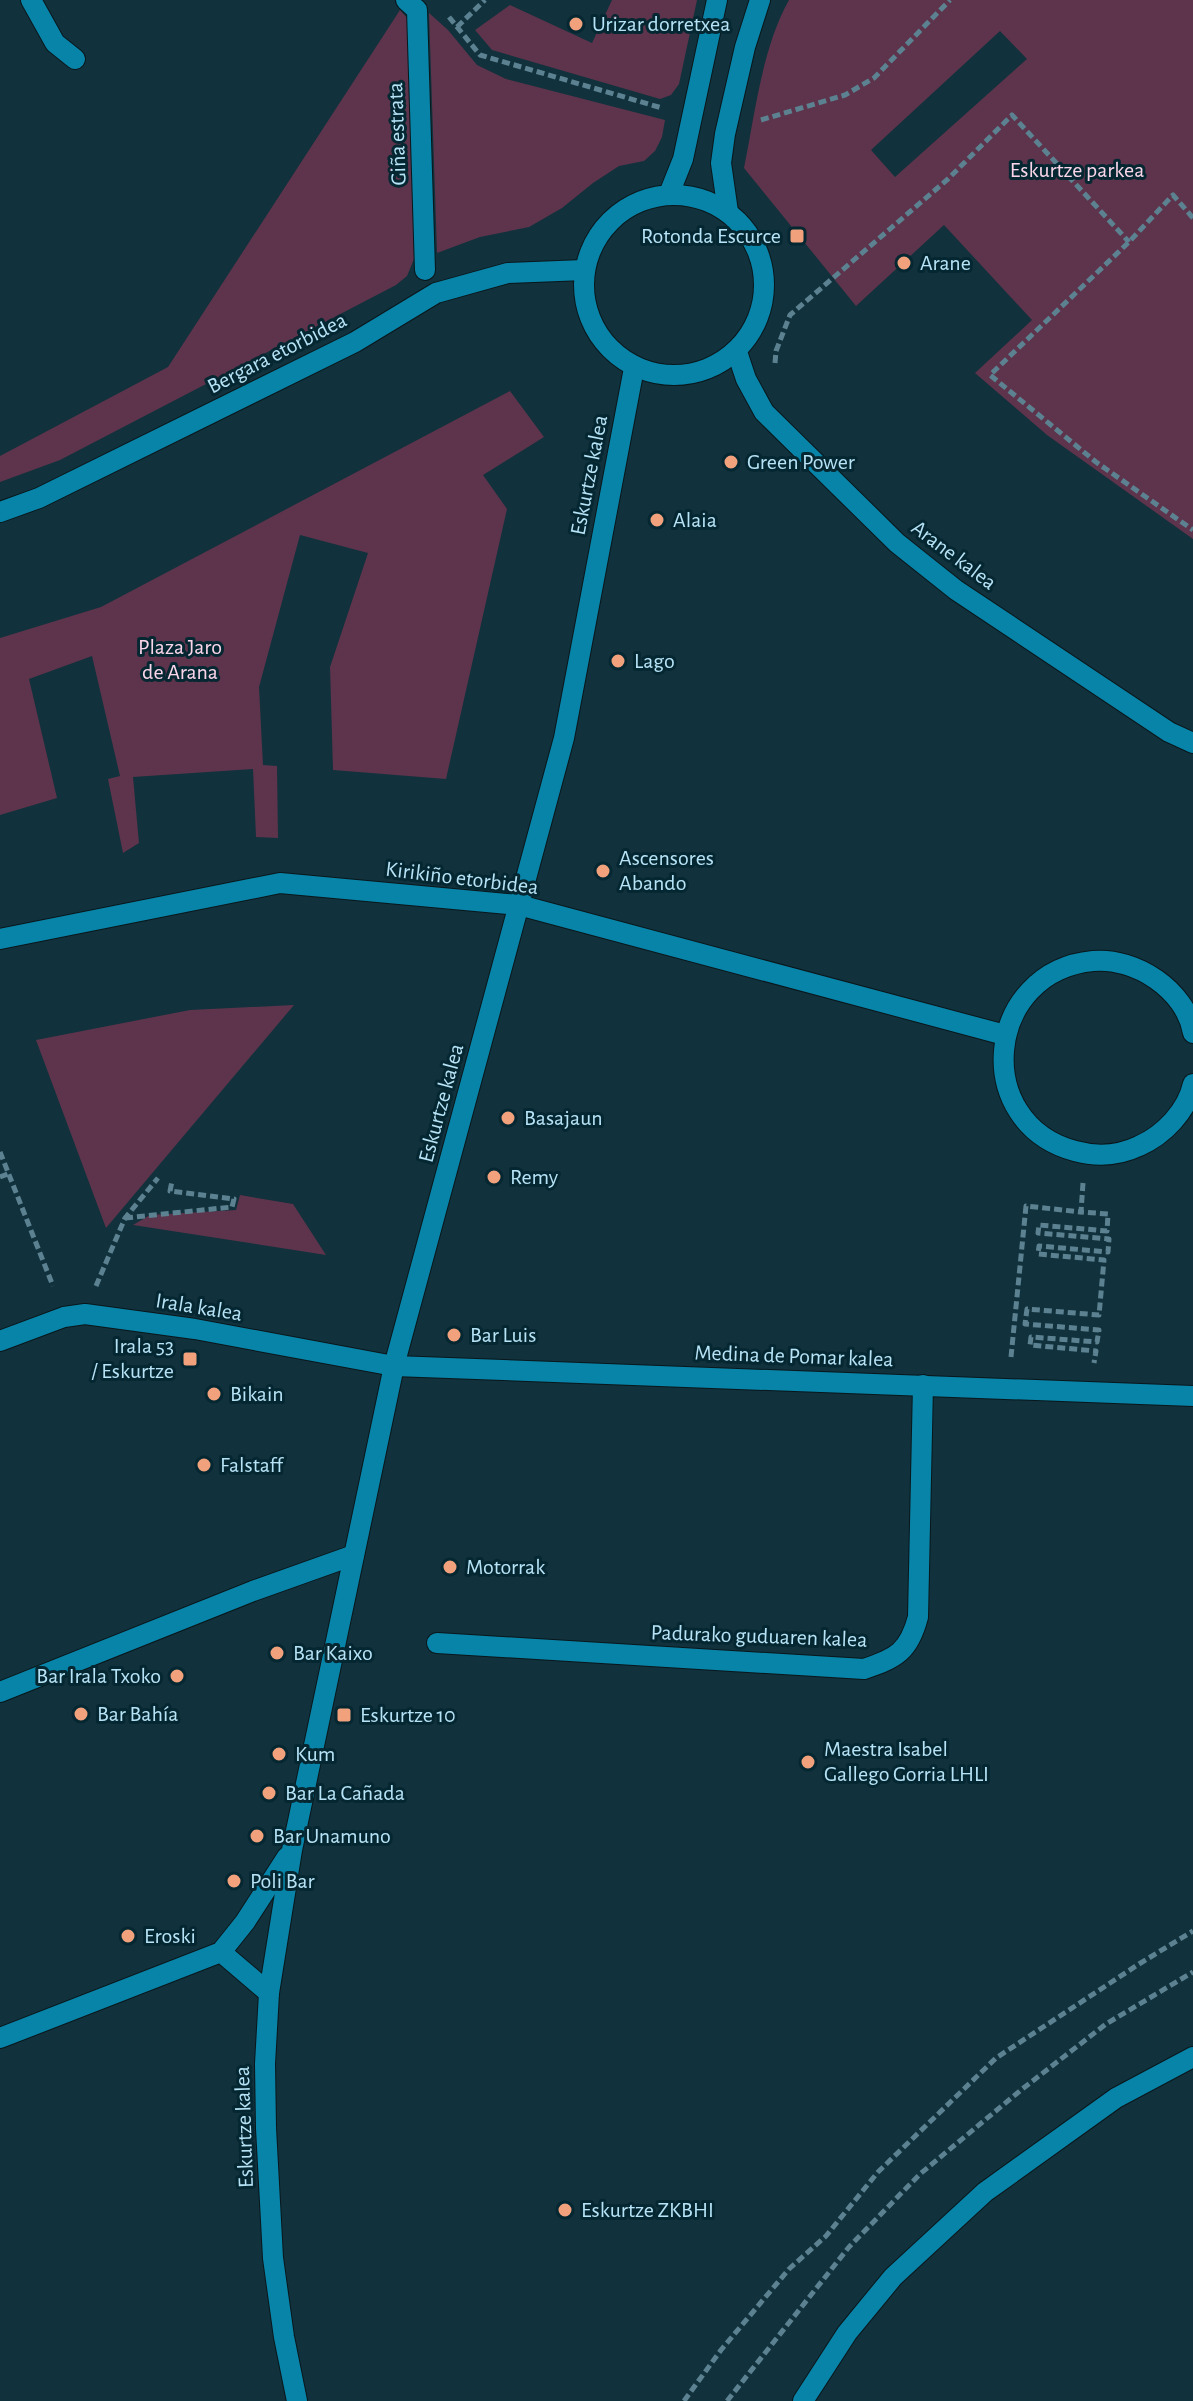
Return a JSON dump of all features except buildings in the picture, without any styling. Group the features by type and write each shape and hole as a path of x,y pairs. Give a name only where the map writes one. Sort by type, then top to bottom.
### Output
{"street":[{"path":"31,0 55,43 75,59"},
{"path":"669,194 683,159 717,0"},
{"path":"728,212 721,163 725,134 745,47 760,0"},
{"name":"Giña estrata","path":"412,5 425,270"},
{"path":"669,194 700,198 728,212 754,241 764,269 764,296 757,322 737,352 709,369 662,376 634,368 615,356 595,331 584,300 584,270 590,250 606,225 641,200 669,194"},
{"name":"Bergara etorbidea","path":"0,512 39,498 355,342 436,293 508,273 584,270"},
{"name":"Arane kalea","path":"737,352 746,379 764,412 897,543 968,598 1169,732 1193,743"},
{"name":"Eskurtze kalea","path":"297,2401 273,2258 265,2064 269,1993 292,1850 394,1366 564,738 634,368"},
{"name":"Kirikiño etorbidea","path":"0,939 280,883 519,905 1005,1035"},
{"path":"1193,1033 1177,999 1154,977 1126,964 1095,961 1064,967 1037,983 1017,1006 1005,1035 1002,1068 1011,1100 1031,1128 1058,1147 1090,1156 1123,1153 1154,1139 1177,1117 1193,1087"},
{"name":"Irala kalea","path":"0,1341 64,1317 85,1314 195,1329 394,1366"},
{"name":"Medina de Pomar kalea","path":"394,1366 1193,1396"},
{"name":"Padurako guduaren kalea","path":"437,1643 864,1669 889,1661 912,1640 918,1617 923,1385"},
{"path":"0,1692 253,1591 354,1555"},
{"name":"Eskurtze kalea","path":"221,1952 245,1922 292,1850"},
{"path":"0,2038 221,1952 269,1993"},
{"path":"803,2401 847,2333 893,2277 985,2192 1116,2098 1193,2057"}],"path":[{"path":"457,27 485,0"},
{"path":"755,122 845,95 874,78 950,0"},
{"path":"412,5 441,7 480,55 692,116"},
{"path":"775,371 776,351 790,315 948,179 1012,115 1129,242"},
{"path":"1193,218 1173,195 1129,242 990,375 1096,462 1193,530"},
{"path":"0,1152 53,1286"},
{"path":"1081,1212 1086,1154"},
{"path":"0,1177 8,1174"},
{"path":"95,1287 125,1218 158,1178"},
{"path":"125,1218 232,1207 234,1199 170,1191 172,1181"},
{"path":"1011,1357 1026,1206 1108,1214 1107,1231 1039,1225 1038,1233 1109,1239 1108,1252 1039,1246 1038,1254 1104,1260 1099,1315 1027,1309 1025,1324 1099,1330 1097,1342 1031,1337 1030,1345 1096,1351 1094,1363"},
{"path":"684,2401 721,2350 789,2269 826,2236 878,2172 996,2058 1193,1931"},
{"path":"727,2401 849,2247 920,2174 1106,2024 1193,1972"}],"green space":[{"path":"612,0 697,0 679,84 671,95 660,99 492,50 475,30 510,5 592,43"},
{"name":"Eskurtze parkea","path":"789,0 1193,0 1193,539 1047,435 975,373 1032,320 944,225 856,306 744,168 760,82","holes":["1000,31 1027,59 895,177 871,150"]},
{"path":"400,10 408,19 414,259 407,276 396,285 60,460 0,482 0,456 168,367"},
{"path":"429,13 448,30 477,65 506,79 665,120 655,151 644,161 619,166 562,208 529,227 480,237 437,253"},
{"name":"Plaza Jaro de Arana","path":"510,391 544,437 483,475 507,509 446,779 333,770 330,667 368,553 300,535 259,687 263,765 277,766 278,838 256,837 253,769 133,777 139,843 123,853 108,779 120,776 92,656 29,679 57,798 0,815 0,638 101,607"},
{"path":"294,1005 106,1228 36,1040 190,1010"},
{"path":"240,1195 293,1204 326,1255 133,1225 150,1215 236,1210"}],"place":[{"name":"Urizar dorretxea","path":"576,24"},
{"name":"Rotonda Escurce","path":"797,236"},
{"name":"Arane","path":"904,263"},
{"name":"Green Power","path":"731,462"},
{"name":"Alaia","path":"657,520"},
{"name":"Lago","path":"618,661"},
{"name":"Ascensores Abando","path":"603,871"},
{"name":"Basajaun","path":"508,1118"},
{"name":"Remy","path":"494,1177"},
{"name":"Bar Luis","path":"454,1335"},
{"name":"Irala 53 / Eskurtze","path":"190,1359"},
{"name":"Bikain","path":"214,1394"},
{"name":"Falstaff","path":"204,1465"},
{"name":"Motorrak","path":"450,1567"},
{"name":"Bar Kaixo","path":"277,1653"},
{"name":"Bar Irala Txoko","path":"177,1676"},
{"name":"Bar Bahía","path":"81,1714"},
{"name":"Eskurtze 10","path":"344,1715"},
{"name":"Kum","path":"279,1754"},
{"name":"Maestra Isabel Gallego Gorria LHLI","path":"808,1762"},
{"name":"Bar La Cañada","path":"269,1793"},
{"name":"Bar Unamuno","path":"257,1836"},
{"name":"Poli Bar","path":"234,1881"},
{"name":"Eroski","path":"128,1936"},
{"name":"Eskurtze ZKBHI","path":"565,2210"}]}
